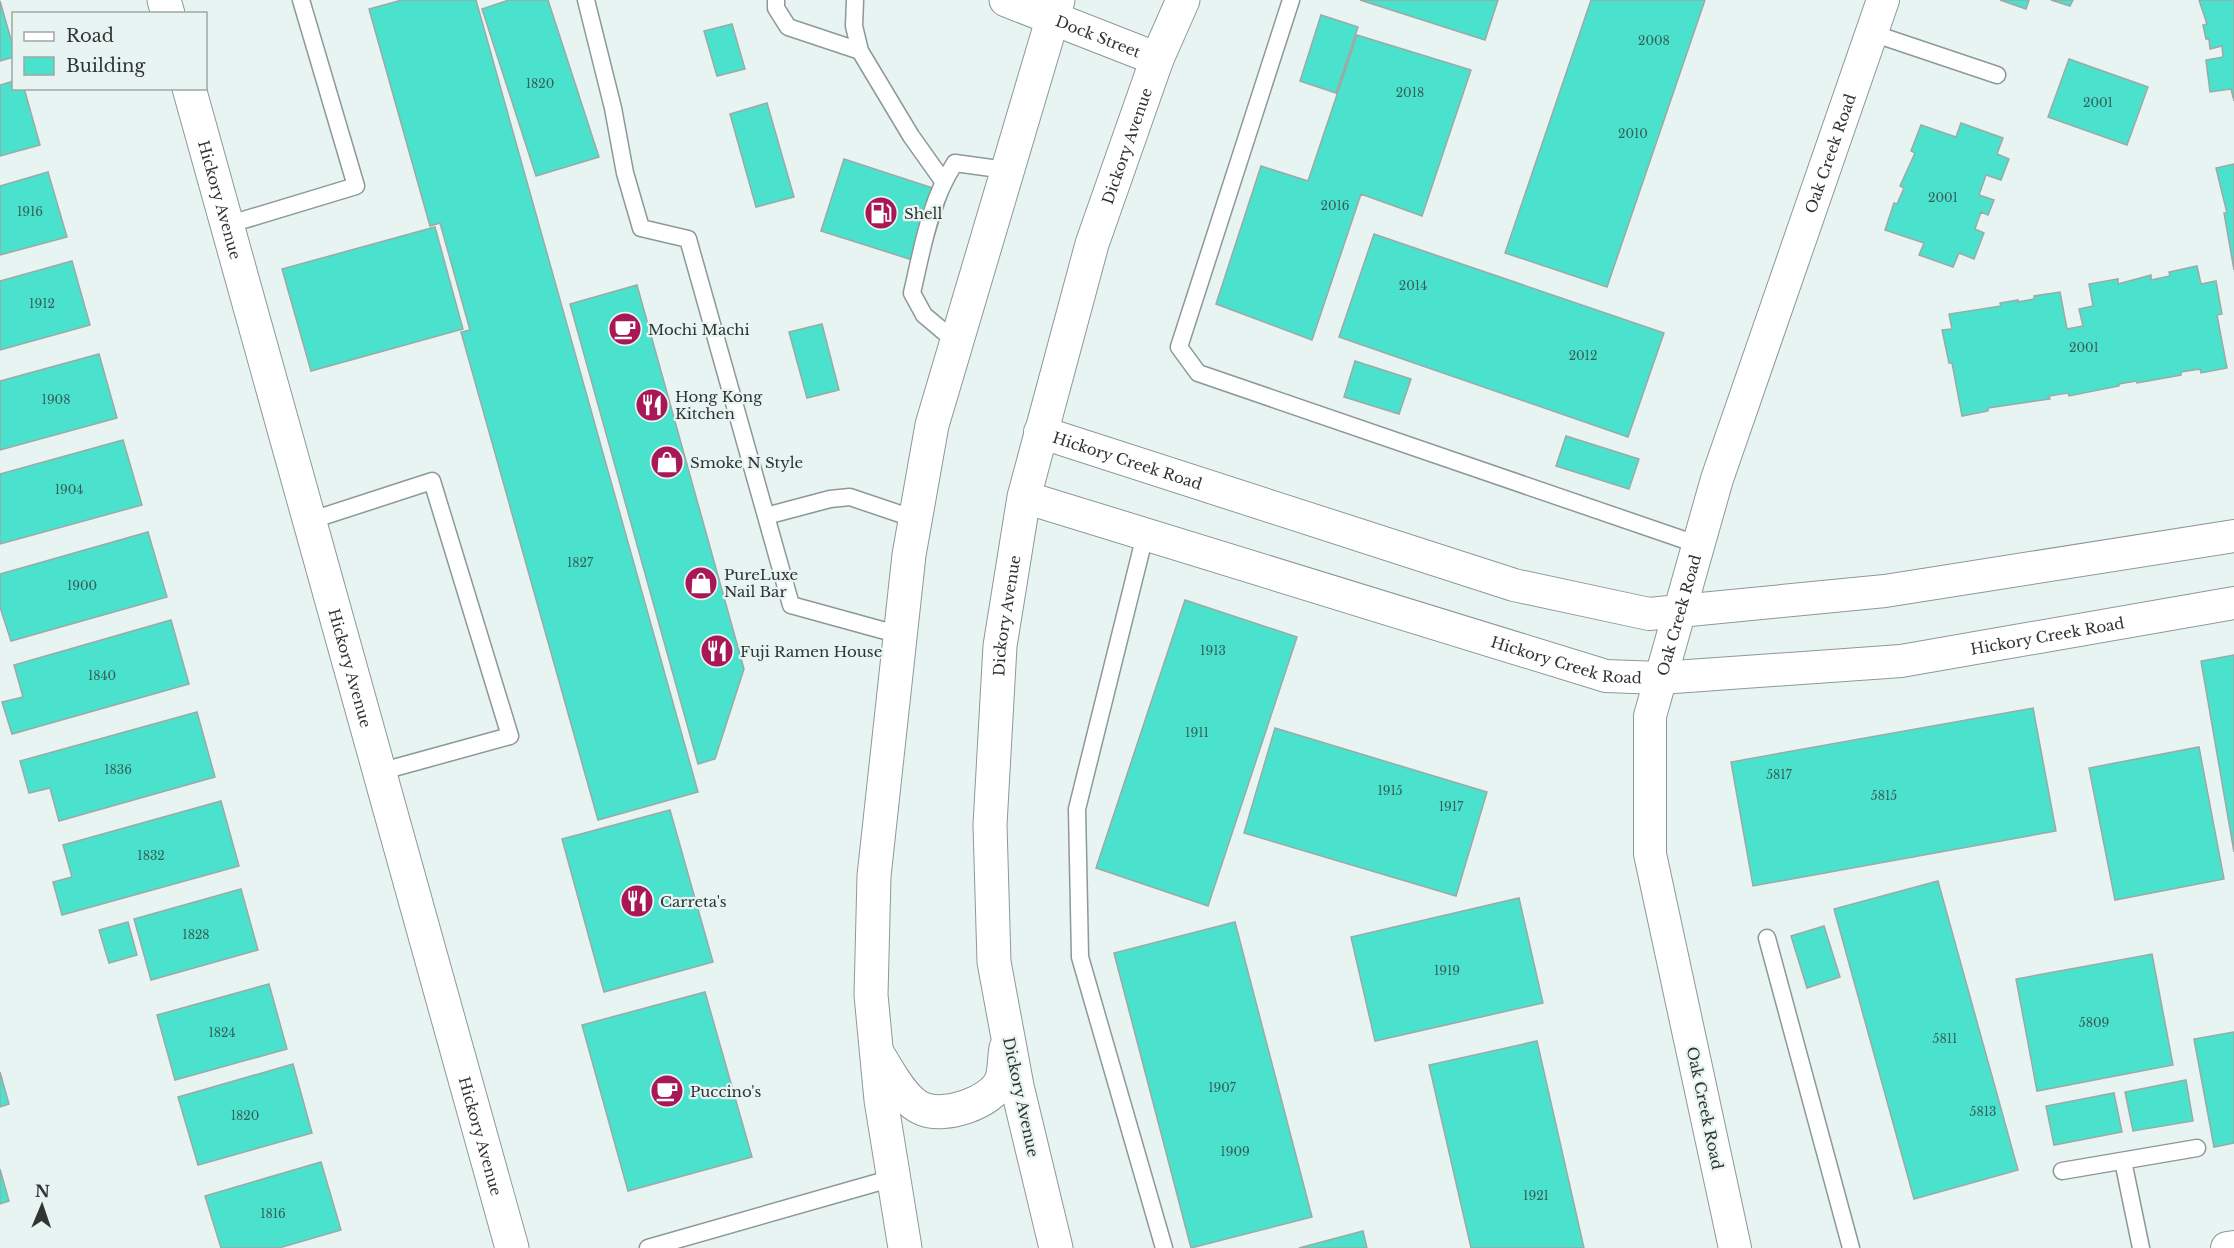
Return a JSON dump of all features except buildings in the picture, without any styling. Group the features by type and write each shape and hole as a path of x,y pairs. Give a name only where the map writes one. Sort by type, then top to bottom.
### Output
{"main road":[{"name":"Dock Street","path":"1006,0 1054,9 1157,59"},
{"name":"Dickory Avenue","path":"1056,1248 1017,1086 994,962 990,825 1000,646 1024,496 1092,244 1157,59 1183,0"},
{"path":"905,1248 881,1100 871,995 874,876 900,635 915,519 932,424 1054,9"},
{"name":"Hickory Avenue","path":"190,90 512,1248"},
{"path":"876,1052 898,1087 922,1109 953,1111 984,1099 1001,1081 1008,1036"}],"street":[{"name":"Oak Creek Road","path":"1736,1248 1650,854 1650,716 1681,613 1717,479 1883,0"},
{"name":"Hickory Creek Road","path":"1040,432 1514,585 1649,614 1681,613 1885,591 2234,536"},
{"name":"Hickory Creek Road","path":"1024,496 1606,676 1660,678 1901,661 2234,603"},
{"path":"2227,1248 2234,1247"}],"lane":[{"path":"227,225 356,186 301,0"},
{"path":"586,0 613,108 625,173 641,228 688,239 791,605 900,635"},
{"path":"776,0 776,8 788,27 860,51"},
{"path":"855,0 854,26 860,51 911,136 943,181"},
{"path":"1291,0 1179,347 1198,373 1699,545"},
{"path":"1872,33 1997,75"},
{"path":"956,342 924,315 912,293 943,181 955,163 1006,170"},
{"path":"309,521 432,481 510,736 379,772"},
{"path":"766,516 831,499 850,497 915,519"},
{"path":"1145,535 1077,809 1080,957 1164,1248"},
{"path":"1767,938 1851,1248"},
{"path":"2062,1171 2197,1148"},
{"path":"2123,1161 2141,1248"},
{"path":"648,1248 893,1178"}],"place":[{"name":"Shell","path":"881,213"},
{"name":"Mochi Machi","path":"625,329"},
{"name":"Hong Kong Kitchen","path":"652,405"},
{"name":"Smoke N Style","path":"667,462"},
{"name":"PureLuxe Nail Bar","path":"701,583"},
{"name":"Fuji Ramen House","path":"717,651"},
{"name":"Carreta's","path":"637,901"},
{"name":"Puccino's","path":"667,1091"}]}
